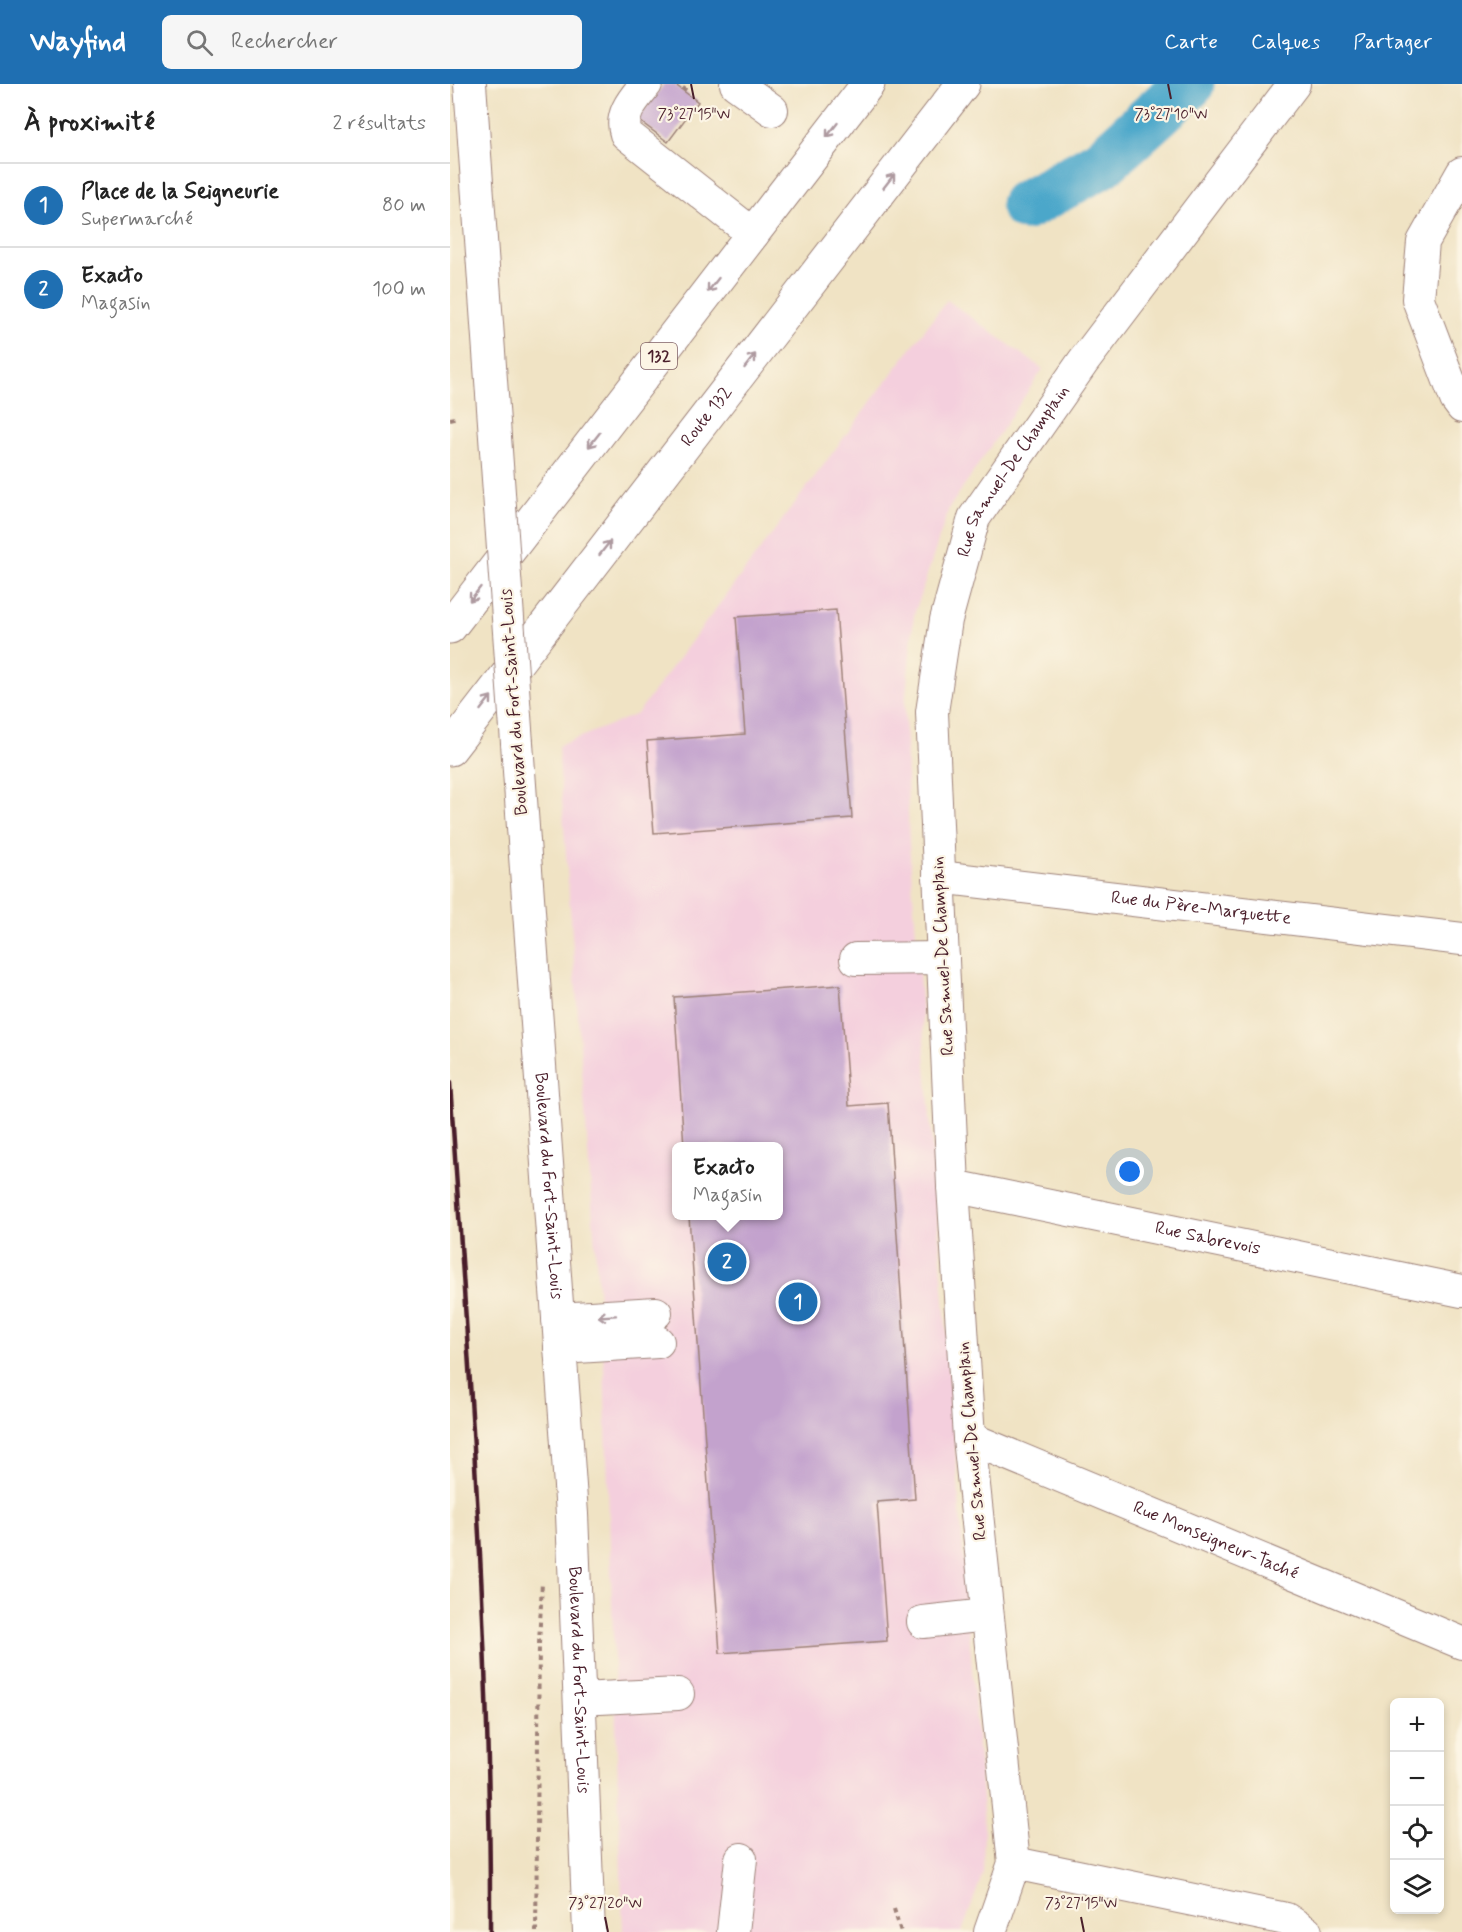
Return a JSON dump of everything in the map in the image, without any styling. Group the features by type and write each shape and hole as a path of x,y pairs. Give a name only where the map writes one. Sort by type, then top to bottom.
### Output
{"highway":[{"name":"132","path":"450,627 868,84"},
{"name":"Route 132","path":"450,749 963,84"}],"street":[{"name":"Boulevard du Fort-Saint-Louis","path":"470,84 572,1514 589,1932"},
{"path":"646,84 626,112 624,122 626,134 753,234"},
{"path":"736,84 772,110"},
{"name":"Rue Samuel-De Champlain","path":"990,1932 1014,1863 969,1438 953,1186 932,712 946,620 974,518 1083,362 1294,84"},
{"path":"1462,173 1423,242 1418,299 1455,399 1462,407"},
{"name":"Rue du Père-Marquette","path":"939,877 1462,939"},
{"path":"856,958 943,958"},
{"name":"Rue Sabrevois","path":"953,1186 1462,1291"},
{"path":"559,1334 657,1328"},
{"name":"Rue Monseigneur-Taché","path":"969,1438 1462,1643"},
{"path":"923,1622 987,1615"},
{"path":"580,1699 678,1694"},
{"path":"733,1932 741,1859"},
{"path":"1014,1863 1286,1919 1306,1932"}],"path":[{"path":"683,91 688,84"},
{"name":"Boulevard du Fort-Saint-Louis","path":"536,1932 538,1644 543,1575"},
{"path":"894,1909 901,1932"}],"shaded area":[{"path":"947,300 1043,369 949,508 914,615 905,705 909,843 984,1825 983,1873 962,1932 623,1932 604,1368 558,746 637,714"}],"building":[{"path":"664,84 674,84 698,102 668,142 637,119"},
{"path":"836,610 852,818 654,833 647,741 745,734 736,617"},
{"path":"840,985 849,1106 888,1103 915,1499 877,1502 887,1641 720,1653 689,1220 783,1220 783,1142 684,1142 674,997"}],"waterway":[{"path":"1026,205 1102,163 1189,84"}],"railway":[{"path":"450,1083 483,1613 490,1932"}],"place":[{"name":"Exacto","path":"727,1262"},
{"name":"Place de la Seigneurie","path":"798,1302"}]}
